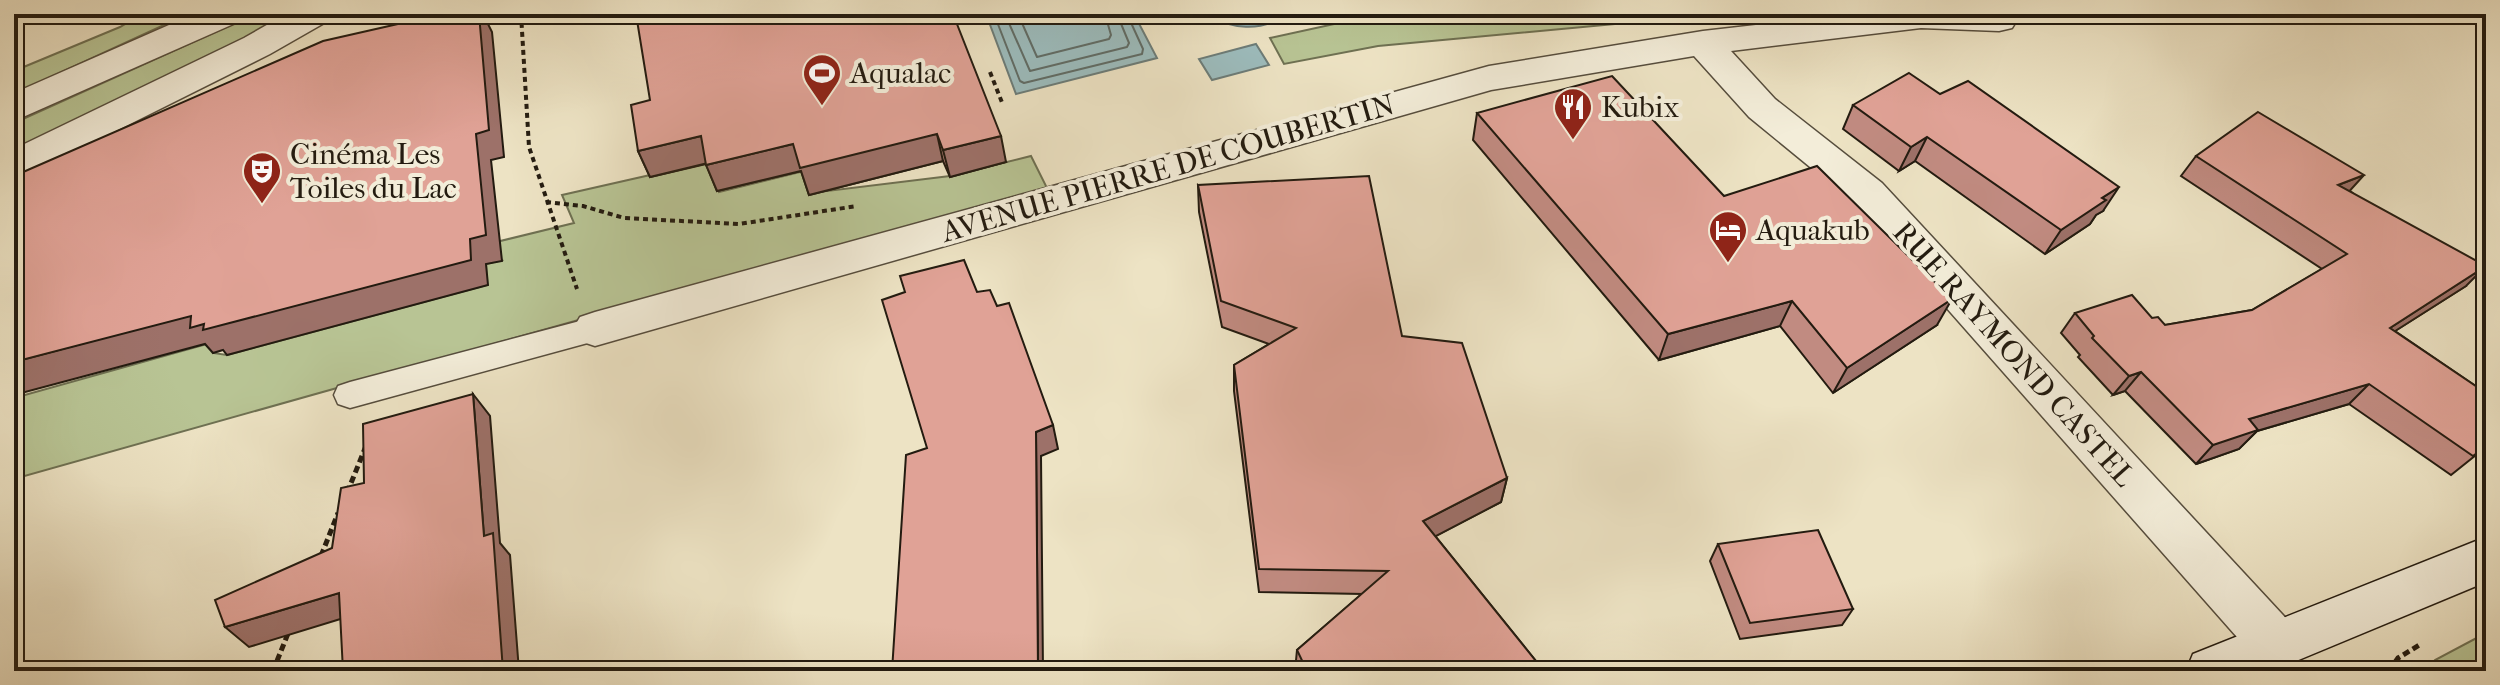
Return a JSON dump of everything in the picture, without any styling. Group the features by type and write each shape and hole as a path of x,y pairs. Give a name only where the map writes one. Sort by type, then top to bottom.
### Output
{"street":[{"path":"14,108 225,14"},
{"path":"14,165 257,46 313,14"},
{"name":"AVENUE PIERRE DE COUBERTIN","path":"595,329 1489,78 1703,43 1921,17 1999,20"},
{"name":"RUE RAYMOND CASTEL","path":"1703,43 1762,108 1868,193 2277,645"},
{"path":"2212,671 2486,559"}],"lane":[{"name":"AVENUE PIERRE DE COUBERTIN","path":"350,395 595,329"}],"path":[{"path":"474,24 521,17 529,147 572,279 595,329"},
{"path":"990,72 1003,105"},
{"path":"546,202 583,206 624,218 739,224 860,205"},
{"path":"315,570 392,383"},
{"path":"273,671 291,628"}],"green space":[{"path":"142,14 188,14 14,94 14,71 120,27"},
{"path":"255,14 301,14 14,159 14,123"},
{"path":"1380,14 1722,14 1378,46 1284,64 1270,38"},
{"path":"1031,156 1047,188 14,479 14,398 214,342 213,353 227,355 487,285 486,264 502,260 484,245 574,223 562,195 712,161 719,192 804,171 811,193 950,176"},
{"path":"2486,633 2486,671 2426,671 2435,660"}],"water":[{"path":"986,14 1134,14 1157,58 1016,94"},
{"path":"1204,14 1287,14 1267,24 1246,27 1224,23"},
{"path":"1256,44 1269,65 1212,80 1199,59"}],"building":[{"name":"Cinéma Les Toiles du Lac","path":"442,14 479,14 489,130 476,134 486,235 470,239 471,260 203,330 204,324 190,328 191,316 14,362 14,176 323,41"},
{"name":"Aqualac","path":"636,14 902,14 903,18 922,14 953,14 1001,136 943,150 937,134 800,168 793,144 706,165 701,136 638,151 631,105 650,100"},
{"path":"1909,73 1940,94 1968,81 2119,187 2102,198 2106,200 2061,230 1927,137 1911,147 1853,105"},
{"name":"Aquakub","path":"1612,76 1724,196 1817,166 1952,299 1847,368 1792,301 1668,334 1477,113"},
{"path":"2258,112 2364,175 2338,185 2486,266 2390,328 2486,393 2486,446 2473,456 2369,384 2249,419 2258,430 2213,445 2141,372 2129,376 2092,338 2094,336 2075,313 2132,295 2152,318 2158,317 2165,325 2252,310 2347,254 2196,156"},
{"path":"1369,176 1402,336 1462,343 1507,478 1423,521 1544,671 1307,671 1297,650 1388,571 1259,569 1234,365 1296,328 1221,301 1198,185"},
{"path":"964,260 977,292 990,290 997,306 1009,303 1053,425 1036,432 1038,671 892,671 906,455 927,448 882,300 905,292 900,276"},
{"path":"473,394 484,536 493,533 503,671 343,671 339,593 225,627 215,600 332,548 341,488 364,483 363,424"},
{"path":"1818,530 1853,609 1750,623 1718,544"}],"place":[{"name":"Aqualac","path":"822,107"},
{"name":"Kubix","path":"1573,141"},
{"name":"Cinéma Les Toiles du Lac","path":"262,205"},
{"name":"Aquakub","path":"1728,264"}]}
